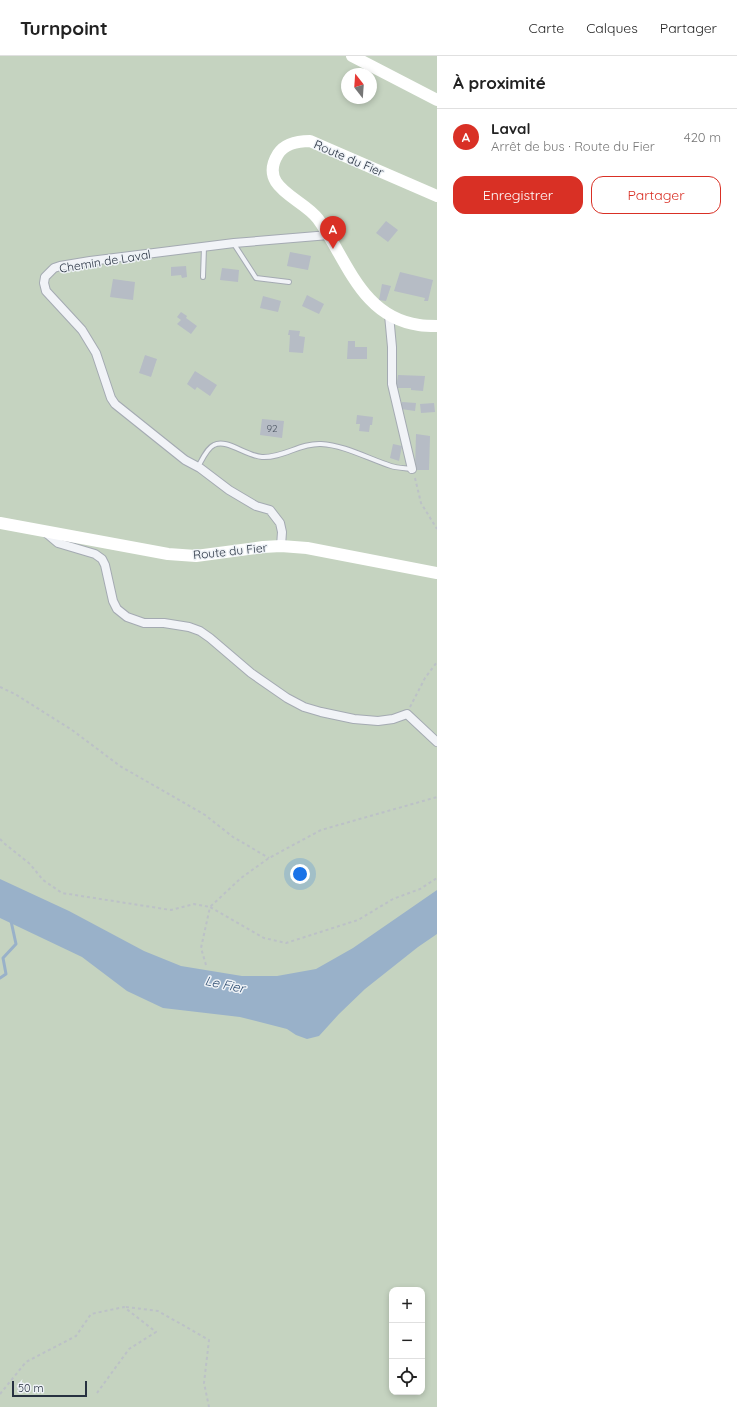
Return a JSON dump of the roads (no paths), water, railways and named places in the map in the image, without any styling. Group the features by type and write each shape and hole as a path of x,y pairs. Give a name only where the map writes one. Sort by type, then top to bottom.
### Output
{"main road":[{"path":"352,56 437,100"},
{"name":"Route du Fier","path":"437,196 310,141 299,141 289,144 280,151 274,161 272,169 278,186 317,217 360,288 379,310 403,322 437,326"},
{"name":"Route du Fier","path":"0,524 168,554 196,556 281,546 307,548 437,573"}],"street":[{"name":"Chemin de Laval","path":"281,546 282,532 280,523 270,510 256,506 229,490 198,467 185,460 115,404 111,398 96,353 82,330 46,290 44,283 45,277 54,268 60,266 234,243 329,235"},
{"path":"389,315 392,347 392,384 412,469"},
{"path":"45,532 58,543 95,554 102,559 105,565 113,601 118,609 128,617 144,623 164,623 200,631 251,673 304,707 354,719 378,721 393,719 407,714 437,742"}],"lane":[{"path":"234,243 256,278 289,282"},
{"path":"203,277 204,248"},
{"path":"198,467 208,450 213,445 219,443 228,444 240,451 263,458 306,445 322,444 340,448 392,466 412,469"}],"water":[{"name":"Le Fier","path":"0,879 69,911 144,951 181,966 242,976 277,976 316,969 353,948 437,890 437,934 418,947 365,989 319,1036 307,1039 296,1035 287,1029 240,1017 163,1008 127,991 82,957 0,918"}],"waterway":[{"path":"0,978 6,974 3,958 16,944 11,921"}],"place":[{"name":"Laval","path":"333,249"}]}
